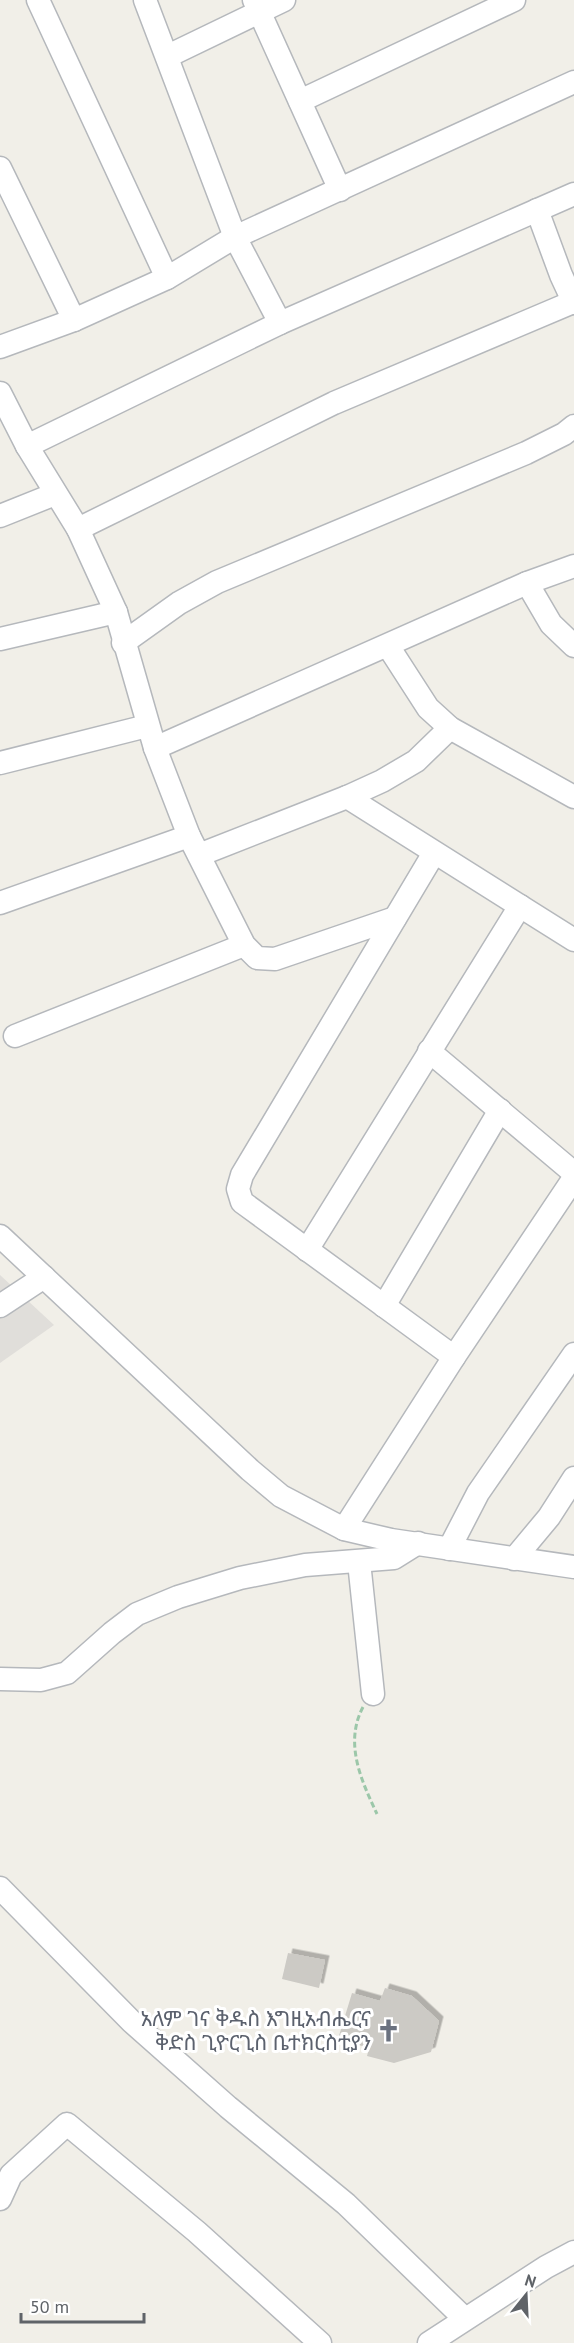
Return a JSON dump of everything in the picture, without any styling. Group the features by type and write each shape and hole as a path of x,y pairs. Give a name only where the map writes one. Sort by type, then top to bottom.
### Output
{"street":[{"path":"38,0 167,278"},
{"path":"145,0 235,237 280,323"},
{"path":"168,56 257,6 284,0"},
{"path":"300,101 514,0"},
{"path":"257,6 340,190"},
{"path":"0,346 74,320 167,278 235,237 574,82"},
{"path":"0,168 74,320"},
{"path":"27,446 280,323 574,194"},
{"path":"78,529 334,403 574,302 568,272 537,210"},
{"path":"1,399 78,529 116,612 155,748 194,846 244,945 257,958 275,959 395,918"},
{"path":"123,642 179,603 217,582 526,453 564,434 574,426"},
{"path":"0,516 56,494"},
{"path":"155,748 527,583 574,566"},
{"path":"527,583 550,624 574,646"},
{"path":"0,639 116,612"},
{"path":"388,646 428,708 450,728 574,798"},
{"path":"0,763 147,726"},
{"path":"0,903 194,846 347,797 382,781 416,761 450,728"},
{"path":"347,797 574,940"},
{"path":"434,853 242,1175 238,1189 242,1202 454,1357"},
{"path":"307,1250 520,906"},
{"path":"15,1036 244,945"},
{"path":"429,1051 574,1173"},
{"path":"384,1306 500,1110"},
{"path":"344,1529 454,1357 574,1178"},
{"path":"0,1236 250,1470 281,1496 344,1529 449,1549 574,1567"},
{"path":"0,1306 44,1277"},
{"path":"449,1549 478,1493 574,1354"},
{"path":"514,1559 549,1517 574,1478"},
{"path":"0,1679 41,1680 67,1673 137,1614 178,1597 240,1578 304,1565 394,1558 418,1543"},
{"path":"359,1562 373,1694"},
{"path":"0,1888 132,2022 228,2107 346,2204 464,2318"},
{"path":"0,2199 11,2175 67,2124 197,2232 320,2343"},
{"path":"429,2343 464,2318 546,2267 574,2253"}],"path":[{"path":"373,1694 357,1717 353,1750 359,1773 377,1814"}],"shaded area":[{"path":"0,1275 54,1325 0,1363"}],"building":[{"path":"288,1953 325,1960 319,1988 282,1979"},
{"name":"አለም ገና ቅዱስ እግዚአብሔርና ቅድስ ጊዮርጊስ ቤተክርስቲያን","path":"385,1988 412,1996 439,2021 431,2052 394,2063 367,2056 369,2048 338,2039 352,1993 380,2001"}],"place":[{"name":"አለም ገና ቅዱስ እግዚአብሔርና ቅድስ ጊዮርጊስ ቤተክርስቲያን","path":"389,2030"}]}
